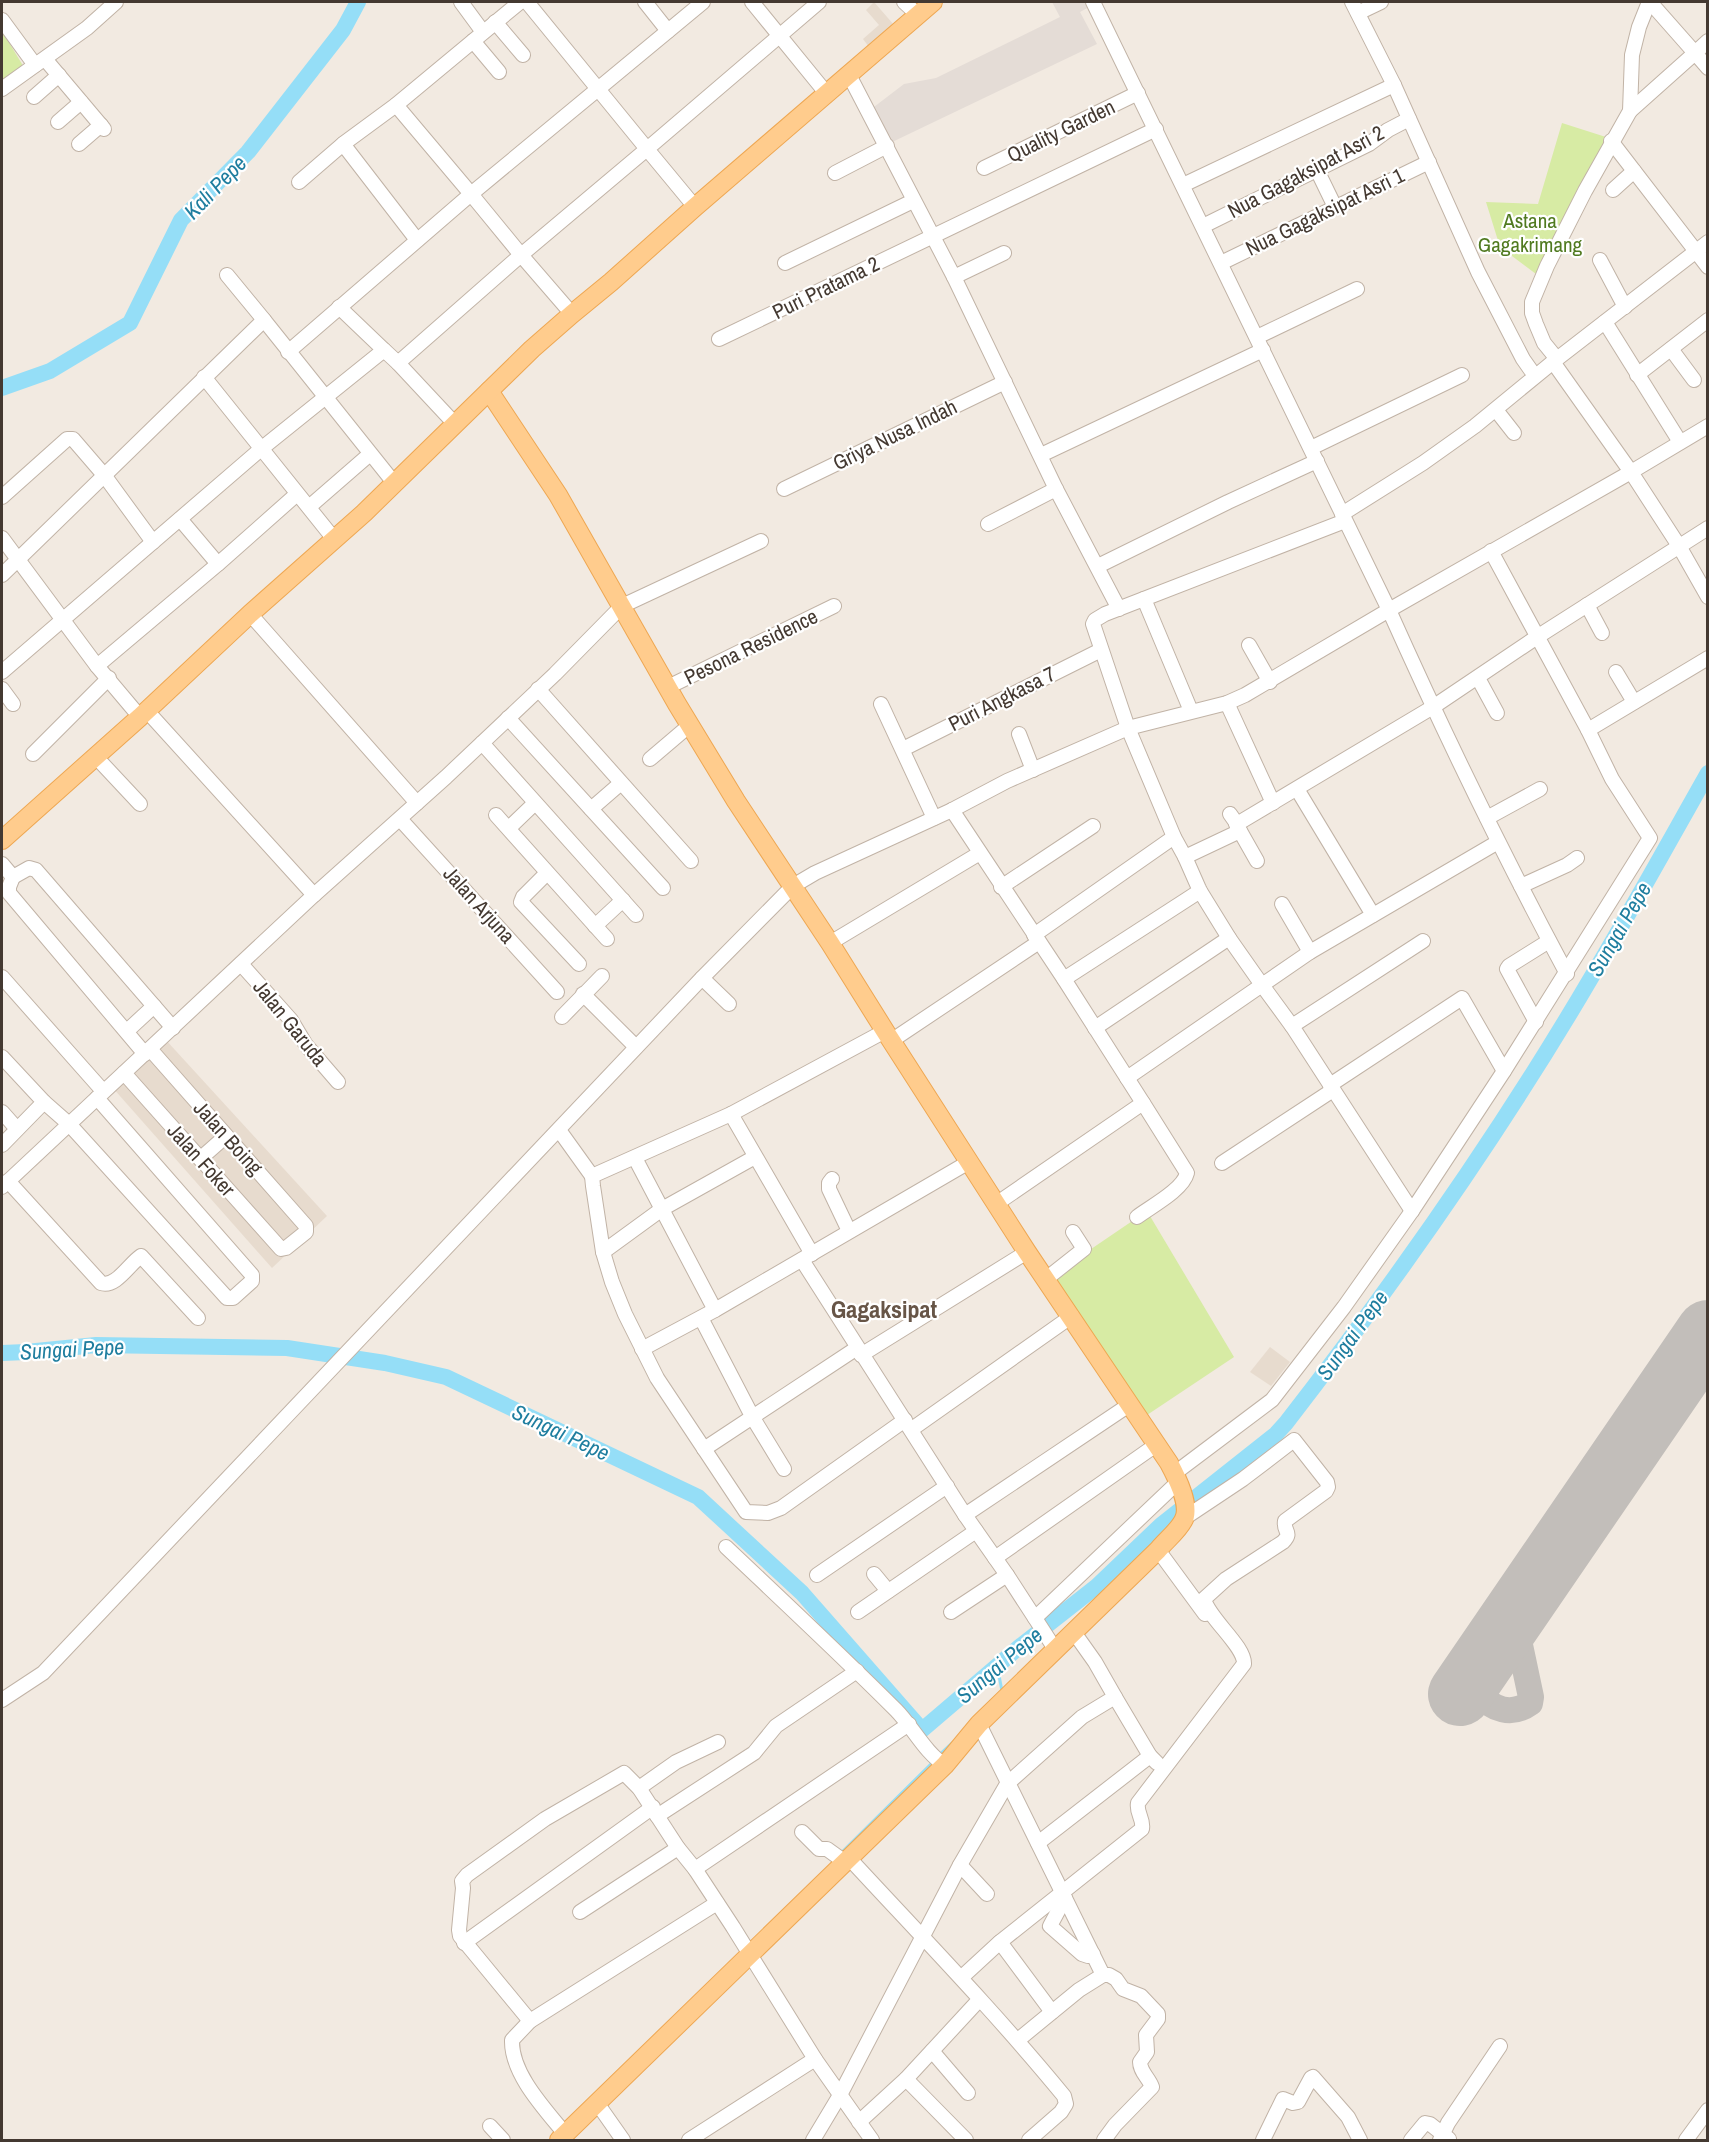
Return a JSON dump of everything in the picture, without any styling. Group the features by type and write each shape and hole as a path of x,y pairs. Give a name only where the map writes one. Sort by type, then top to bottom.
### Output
{"main road":[{"path":"2,840 395,484 489,391 572,314 933,2"},
{"path":"489,391 558,495 736,801 831,943 1027,1252 1072,1316 1156,1445 1178,1481 1186,1512 1182,1523 1158,1550 1074,1631 1052,1644 979,1725 939,1761 841,1858 749,1953 562,2138"}],"street":[{"path":"2,88 87,27 116,2"},
{"path":"461,2 499,72"},
{"path":"299,182 520,2"},
{"path":"527,2 695,207"},
{"path":"645,2 668,32"},
{"path":"288,352 471,194 703,2"},
{"path":"752,2 827,94"},
{"path":"398,363 520,255 819,2"},
{"path":"904,2 918,15"},
{"path":"1093,2 1311,448 1498,842 1567,974"},
{"path":"1382,2 1355,7 1394,85 1478,272 1523,359 1535,376"},
{"path":"1630,111 1632,55 1639,27 1649,2 1707,68"},
{"path":"2,20 40,62 59,75 103,127 79,144"},
{"path":"495,22 523,55"},
{"path":"1707,41 1630,111 1611,141 1547,266 1532,302 1532,313 1544,343 1679,546 1707,597"},
{"path":"34,97 59,75"},
{"path":"849,75 954,277 1056,489 1119,609"},
{"path":"1183,185 1394,85"},
{"name":"Quality Garden","path":"984,168 1138,93"},
{"path":"58,122 81,102"},
{"path":"396,105 572,314"},
{"name":"Nua Gagaksipat Asri 2","path":"1203,226 1369,144 1388,130 1409,119"},
{"name":"Puri Pratama 2","path":"719,339 1155,129"},
{"path":"1611,141 1707,267"},
{"path":"343,144 417,240"},
{"path":"835,173 886,146"},
{"name":"Nua Gagaksipat Asri 1","path":"1221,263 1429,162"},
{"path":"1317,170 1335,207"},
{"path":"1613,190 1634,171"},
{"path":"785,263 914,201"},
{"path":"1412,1210 1292,1026 1229,938 1200,891 1174,837 1128,728 1093,624 1100,617 1344,518 1497,410 1555,360 1707,242"},
{"path":"954,277 1004,253"},
{"path":"1600,260 1625,307"},
{"path":"227,275 395,484"},
{"path":"1041,455 1260,343 1357,288"},
{"path":"339,307 398,363 455,424"},
{"path":"2,575 264,320"},
{"path":"1638,375 1707,320"},
{"path":"1605,322 1680,442"},
{"path":"1671,349 1694,380"},
{"path":"2,672 261,449 384,350"},
{"path":"1311,448 1461,375"},
{"path":"204,377 334,539"},
{"name":"Griya Nusa Indah","path":"784,489 1005,382"},
{"path":"1497,410 1514,433"},
{"path":"2,1700 43,1673 636,1047 793,886 825,868 1128,728 1227,703 1270,682 1389,610 1707,426"},
{"path":"2,497 67,439 73,439 104,475 153,542"},
{"path":"309,507 370,454"},
{"path":"1098,566 1317,461"},
{"path":"988,524 1056,489"},
{"path":"97,666 297,494"},
{"path":"180,519 218,564"},
{"path":"1185,857 1235,823 1297,789 1433,707 1707,528"},
{"path":"2,538 97,666 314,895"},
{"path":"198,1318 141,1256 112,1282 101,1283 5,1184 314,895 482,743 622,606 761,541"},
{"path":"1036,1621 1178,1481 1280,1392 1412,1210 1567,974 1650,838 1612,779 1491,551"},
{"path":"1144,599 1191,711"},
{"path":"1587,605 1602,633"},
{"name":"Pesona Residence","path":"668,687 834,606"},
{"path":"250,614 417,803"},
{"path":"1249,645 1270,682"},
{"name":"Puri Angkasa 7","path":"903,749 1101,650"},
{"path":"1588,730 1707,657"},
{"path":"1616,672 1634,702"},
{"path":"33,754 109,678"},
{"path":"1478,678 1497,713"},
{"path":"2,689 13,704"},
{"path":"538,689 691,861"},
{"path":"1227,703 1273,803"},
{"path":"881,704 934,818"},
{"path":"507,718 663,888"},
{"path":"650,759 690,725"},
{"path":"1019,734 1033,770"},
{"path":"482,743 636,915"},
{"path":"96,757 140,804"},
{"path":"591,809 621,783"},
{"path":"1297,789 1373,915"},
{"path":"1487,818 1540,789"},
{"path":"509,828 535,803"},
{"path":"952,810 1064,979 1187,1173 1182,1183 1173,1191 1137,1217"},
{"path":"496,815 607,939"},
{"name":"Jalan Arjuna","path":"400,819 557,992"},
{"path":"1235,823 1257,861"},
{"path":"1001,887 1093,826"},
{"path":"592,1176 731,1114 888,1036 1036,938 1174,837"},
{"path":"1127,1078 1310,952 1498,842"},
{"path":"831,943 980,853"},
{"path":"1521,885 1578,858"},
{"path":"2,864 13,878 29,867 36,870 174,1028"},
{"path":"547,873 521,900 579,964"},
{"name":"Jalan Boing","path":"13,878 9,893 127,1031 226,1136 306,1226 306,1232 284,1250 279,1247"},
{"path":"1064,979 1200,891"},
{"path":"595,926 623,900"},
{"path":"1282,904 1310,952"},
{"path":"1095,1028 1229,938"},
{"path":"1292,1026 1423,941"},
{"path":"1536,1022 1507,969 1550,941"},
{"name":"Jalan Garuda","path":"241,964 291,1020 306,1045 338,1082"},
{"path":"562,1017 602,976"},
{"path":"2,977 252,1275 252,1281 233,1298 227,1298 69,1124 44,1102 2,1057"},
{"path":"702,978 729,1004"},
{"path":"583,994 636,1047"},
{"path":"1222,1163 1462,998 1504,1071"},
{"path":"127,1031 154,1006"},
{"name":"Jalan Foker","path":"124,1073 279,1247"},
{"path":"2,1145 44,1102"},
{"path":"996,1204 1143,1103"},
{"path":"2,1112 17,1129"},
{"path":"731,1114 859,1351 1052,1644"},
{"path":"559,1130 592,1176 603,1252 612,1282 642,1349 657,1378 742,1509 749,1513 768,1513 781,1509 1072,1316"},
{"path":"201,1159 226,1136"},
{"path":"603,1252 662,1209 755,1157"},
{"path":"635,1158 715,1310"},
{"path":"642,1349 715,1310 969,1162"},
{"path":"832,1179 829,1189 849,1231"},
{"path":"1046,1279 1084,1249 1073,1232"},
{"path":"704,1449 859,1351 1027,1252"},
{"path":"701,1318 753,1418 784,1469"},
{"path":"965,1515 1129,1405"},
{"path":"962,1977 1000,1942 1065,1895 1142,1829 1143,1823 1136,1810 1138,1803 1244,1664 1242,1654 1204,1599 1226,1579 1288,1538 1285,1521 1326,1491 1328,1487 1327,1482 1294,1440 1243,1479 1186,1512"},
{"path":"995,1558 1156,1445"},
{"path":"817,1575 947,1486"},
{"path":"858,1612 976,1531"},
{"path":"726,1547 857,1671 909,1724 939,1761"},
{"path":"1158,1550 1230,1647"},
{"path":"874,1574 888,1591"},
{"path":"951,1612 1007,1575"},
{"path":"1074,1631 1095,1662 1150,1756 1162,1769"},
{"path":"464,1943 655,1812 754,1753 776,1726 857,1671"},
{"path":"813,2140 840,2095 960,1865 1007,1784 1082,1717 1115,1697"},
{"path":"695,1869 909,1724"},
{"path":"979,1725 1103,1975"},
{"path":"639,1788 676,1762 718,1742"},
{"path":"1038,1843 1150,1756"},
{"path":"531,2021 464,1943 459,1930 462,1881 467,1875 545,1819 624,1773 639,1788 678,1848 695,1869 814,2059 872,2140"},
{"path":"802,1832 819,1849 827,1849 841,1858 962,1977 979,2001 1018,2040 1064,2096 1066,2104 1061,2112 1029,2140"},
{"path":"580,1912 678,1848"},
{"path":"960,1865 987,1894"},
{"path":"1065,1895 1050,1926 1082,1954 1088,1956 1093,1954"},
{"path":"562,2138 533,2096 512,2051 512,2040 531,2021 717,1903"},
{"path":"1000,1942 1052,2012"},
{"path":"1018,2040 1079,1990 1103,1975 1116,1979 1127,1992 1141,1996 1157,2011 1159,2016 1146,2035 1147,2052 1140,2062 1140,2067 1152,2084 1151,2090 1115,2125 1104,2140"},
{"path":"859,2122 906,2079 979,2001"},
{"path":"1445,2138 1448,2123 1500,2046"},
{"path":"932,2051 968,2093"},
{"path":"689,2140 814,2059"},
{"path":"1263,2140 1283,2099 1293,2103 1298,2102 1313,2078 1348,2117 1360,2140"},
{"path":"906,2079 961,2139"},
{"path":"597,2103 623,2140"},
{"path":"1686,2140 1707,2110"},
{"path":"1411,2140 1425,2123 1430,2124 1445,2138"},
{"path":"490,2126 503,2140"}],"shaded area":[{"path":"874,2 894,25 869,47 863,39 879,25 866,10"},
{"path":"1052,2 1089,2 1091,6 1080,12 1097,44 888,144 870,110 904,84 936,78 1060,17"},
{"path":"165,1039 327,1216 272,1268 112,1087"},
{"path":"1270,1347 1290,1362 1271,1386 1250,1372"}],"green space":[{"path":"2,31 22,67 2,83"},
{"name":"Astana Gagakrimang","path":"1562,123 1609,138 1540,277 1500,247 1486,202 1538,204"},
{"path":"1147,1211 1234,1357 1141,1419 1050,1277"}],"waterway":[{"name":"Kali Pepe","path":"2,388 50,371 130,323 181,220 248,152 343,30 358,2"},
{"name":"Sungai Pepe","path":"2,1353 96,1345 287,1348 385,1363 446,1377 698,1497 802,1593 922,1730 1018,1648 1097,1586 1161,1525 1276,1434 1286,1423 1407,1261 1484,1149 1606,953 1708,773"},
{"path":"997,1665 1002,1691"},
{"path":"939,1755 952,1743"},
{"path":"839,1855 933,1762"}],"taxiway":[{"path":"1504,1629 1484,1642 1475,1655 1472,1669 1474,1682 1481,1695 1490,1704 1503,1709 1516,1709 1530,1703 1531,1697 1517,1631 1517,1622 1526,1597"}],"runway":[{"path":"1460,1694 1708,1332"}],"district":[{"name":"Gagaksipat","path":"884,1310"}]}
